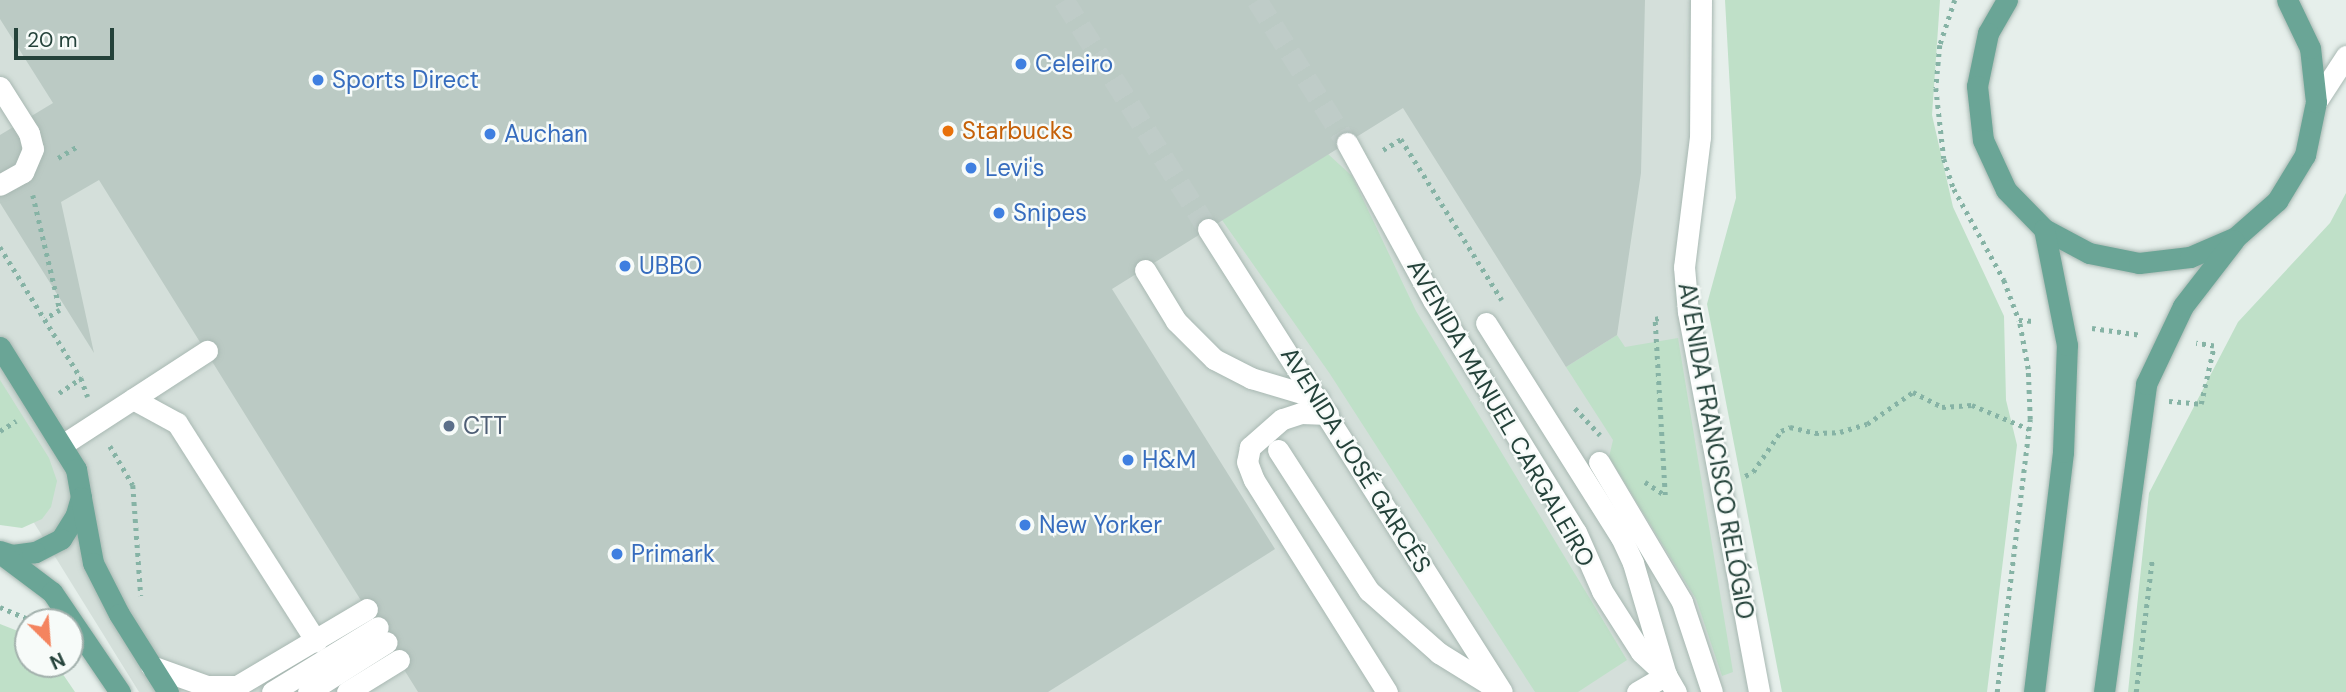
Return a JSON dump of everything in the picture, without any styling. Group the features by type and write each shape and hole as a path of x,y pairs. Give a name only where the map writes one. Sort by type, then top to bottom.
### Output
{"main road":[{"path":"2007,0 1988,33 1977,86 1983,140 2006,190 2044,229 2089,253 2139,263 2190,257 2236,237"},
{"path":"2104,692 2146,384 2183,306 2236,237 2277,201 2305,155 2316,102 2310,48 2287,0"},
{"path":"2034,692 2063,452 2067,345 2044,229"},
{"path":"0,347 76,468 93,564 168,692"},
{"path":"0,552 36,552 61,539 76,515 80,497"},
{"path":"0,552 52,592 84,635 120,692"}],"street":[{"name":"AVENIDA FRANCISCO RELÓGIO","path":"1701,0 1700,137 1684,267 1688,312 1759,692"},
{"path":"1988,33 1994,0"},
{"path":"2316,102 2346,56"},
{"path":"0,87 24,126 33,149 31,160 23,172 0,185"},
{"path":"0,118 24,126"},
{"name":"AVENIDA MANUEL CARGALEIRO","path":"1347,143 1433,300 1576,533 1602,591 1640,652 1671,683"},
{"name":"AVENIDA JOSÉ GARCÊS","path":"1208,229 1323,406 1502,692"},
{"path":"1145,270 1176,321 1214,359 1251,378 1323,406"},
{"path":"1486,323 1620,537 1633,563 1671,683 1637,692"},
{"path":"62,445 207,352"},
{"path":"133,399 177,423 316,641"},
{"path":"1323,406 1282,419 1250,447 1247,462 1254,480 1387,692"},
{"path":"1278,450 1369,591 1439,653 1502,692"},
{"path":"1604,454 1682,602 1712,692"},
{"path":"151,666 207,687 237,686 316,641 383,634"},
{"path":"272,692 383,634"},
{"path":"308,692 383,634"},
{"path":"346,692 383,634"}],"path":[{"path":"1359,165 1401,139 1508,310"},
{"path":"32,189 60,310 45,319"},
{"path":"0,247 81,378 97,423 133,485 142,600"},
{"path":"1639,477 1665,495 1656,319 1688,312"},
{"path":"1997,692 2029,429 2028,369 2019,320"},
{"path":"1720,481 1753,472 1781,431 1790,427 1815,433 1840,432 1867,424 1913,392 1942,407 1972,405 2029,429"},
{"path":"1566,399 1604,454"}],"shaded area":[{"path":"0,0 1701,0 1684,267 1759,692 139,692 0,468"}],"green space":[{"path":"1725,0 1940,0 1932,115 1953,207 2004,316 2006,400 2017,445 1987,692 1782,692 1707,304 1736,198"},
{"path":"1328,154 1352,176 1416,311 1627,660 1578,692 1535,692 1330,374 1222,220"},
{"path":"2346,193 2346,692 2128,692 2149,493 2238,322 2330,223"},
{"path":"1617,335 1625,347 1678,338 1733,672 1722,676 1696,599 1609,457 1613,440 1566,367"},
{"path":"0,380 49,458 57,481 51,507 42,519 22,528 0,525"},
{"path":"0,624 14,630 14,678 66,678 75,692 0,692"}],"building":[{"name":"UBBO","path":"0,0 1645,0 1641,173 1617,335 1566,367 1403,108 1112,289 1275,549 1048,692 418,692 99,180 61,202 94,353 0,203 0,135 53,103 0,19"}],"tunnel":[{"path":"1064,0 1208,229"},
{"path":"1257,0 1347,143"}],"place":[{"name":"Celeiro","path":"1021,64"},
{"name":"Sports Direct","path":"318,80"},
{"name":"Starbucks","path":"948,131"},
{"name":"Auchan","path":"490,134"},
{"name":"Levi's","path":"971,168"},
{"name":"Snipes","path":"999,213"},
{"name":"UBBO","path":"625,266"},
{"name":"CTT","path":"449,426"},
{"name":"H&M","path":"1128,460"},
{"name":"New Yorker","path":"1025,525"},
{"name":"Primark","path":"617,554"}]}
